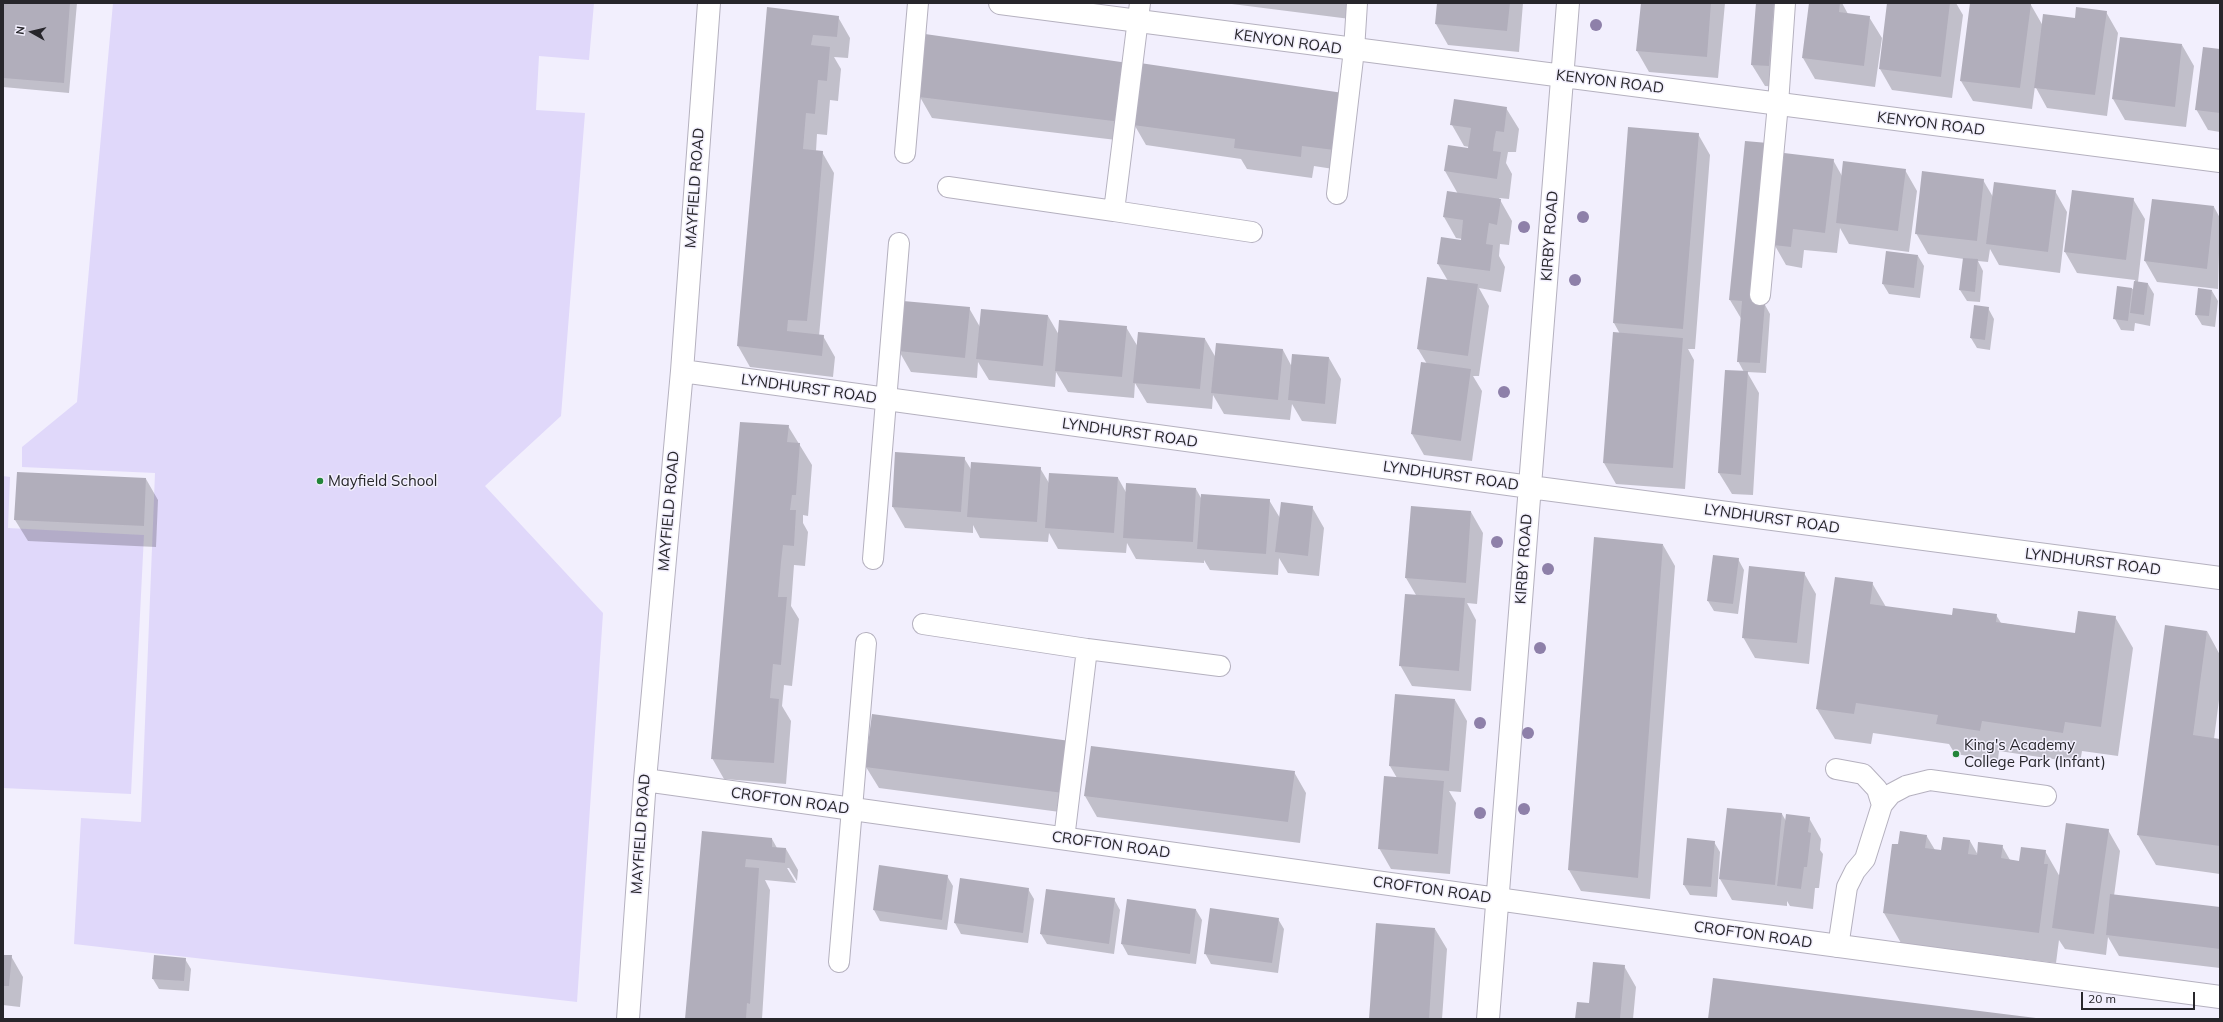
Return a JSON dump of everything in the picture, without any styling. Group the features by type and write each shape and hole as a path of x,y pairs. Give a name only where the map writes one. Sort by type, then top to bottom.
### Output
{"street":[{"name":"MAYFIELD ROAD","path":"628,1019 645,780 682,371 709,3"},
{"name":"KENYON ROAD","path":"1000,3 1139,12 1354,50 2220,162"},
{"name":"KIRBY ROAD","path":"1488,1019 1568,3"},
{"name":"LYNDHURST ROAD","path":"682,371 1530,487 2220,578"},
{"name":"CROFTON ROAD","path":"645,780 1838,947 2220,997"}],"lane":[{"path":"905,153 918,3"},
{"path":"1337,194 1354,50 1357,3"},
{"path":"1760,295 1778,104 1785,3"},
{"path":"1114,211 1139,12"},
{"path":"948,187 1252,232"},
{"path":"874,559 898,243"},
{"path":"923,624 1087,649 1220,666"},
{"path":"839,962 866,643"},
{"path":"1064,839 1087,649"},
{"path":"1836,769 1863,774 1876,789 1882,805"},
{"path":"1838,947 1847,887 1855,871 1865,859 1874,838 1882,805 1890,794 1906,786 1930,780 2046,796"}],"shaded area":[{"name":"Mayfield School","path":"113,3 594,3 589,60 539,56 536,110 585,113 561,416 485,486 603,613 577,1002 74,944 81,818 141,822 155,473 22,467 22,447 77,402"},
{"path":"3,476 10,477 8,528 144,535 131,794 3,788"}],"building":[{"path":"3,3 70,3 64,83 3,78"},
{"path":"1437,3 1510,3 1507,31 1435,24"},
{"path":"1641,3 1711,3 1707,57 1636,51"},
{"path":"1756,3 1774,3 1769,66 1751,65"},
{"path":"1809,3 1840,3 1839,12 1870,16 1864,66 1802,58"},
{"path":"1887,3 1950,3 1941,77 1879,69"},
{"path":"1970,3 2031,4 2020,88 1960,81"},
{"path":"767,7 839,16 837,37 813,35 811,45 830,47 827,81 818,80 815,114 806,113 803,149 823,151 807,321 788,320 787,331 824,335 822,356 737,346"},
{"path":"2076,7 2107,11 2095,95 2034,88 2043,14 2075,18"},
{"path":"925,34 1128,63 1121,122 919,97"},
{"path":"2120,37 2182,44 2175,107 2112,99"},
{"path":"2203,47 2220,49 2220,113 2195,110"},
{"path":"1140,63 1343,93 1334,150 1302,146 1301,157 1234,148 1235,139 1133,125"},
{"path":"1454,99 1507,107 1504,132 1496,131 1494,141 1493,151 1501,152 1497,179 1444,171 1448,145 1468,148 1471,128 1450,125"},
{"path":"1628,127 1699,133 1683,329 1613,323"},
{"path":"1745,141 1768,143 1752,302 1765,303 1760,363 1737,362 1742,301 1729,300"},
{"path":"1784,153 1834,159 1825,233 1793,229 1791,247 1773,245"},
{"path":"1843,161 1906,169 1898,231 1836,223"},
{"path":"1922,171 1984,179 1977,241 1915,234"},
{"path":"1994,182 2056,190 2048,252 1986,244"},
{"path":"2072,190 2134,198 2126,260 2064,252"},
{"path":"1447,191 1501,199 1497,225 1489,223 1486,244 1493,245 1490,271 1437,264 1441,237 1461,240 1463,220 1443,217"},
{"path":"2152,199 2214,206 2207,269 2144,261"},
{"path":"1886,251 1918,255 1914,288 1882,284"},
{"path":"1963,258 1978,259 1975,292 1959,290"},
{"path":"1427,277 1478,284 1468,356 1417,349"},
{"path":"2134,281 2148,283 2144,315 2130,313"},
{"path":"2117,286 2132,288 2128,321 2113,319"},
{"path":"2198,288 2212,290 2209,316 2195,315"},
{"path":"903,301 970,307 965,358 898,351"},
{"path":"1974,305 1989,307 1985,340 1970,338"},
{"path":"981,309 1048,315 1043,366 976,359"},
{"path":"1059,320 1127,326 1122,377 1055,371"},
{"path":"1138,332 1205,338 1200,389 1133,383"},
{"path":"1613,332 1683,338 1673,468 1603,463"},
{"path":"1216,343 1283,349 1278,400 1211,393"},
{"path":"1292,354 1329,357 1325,404 1288,400"},
{"path":"1421,362 1471,369 1461,441 1411,434"},
{"path":"1725,370 1748,371 1741,475 1718,473"},
{"path":"740,422 789,425 787,442 800,443 796,495 792,495 790,510 796,510 794,546 783,545 778,597 787,597 781,665 773,664 770,698 779,699 774,763 711,759"},
{"path":"895,452 965,457 961,512 892,507"},
{"path":"971,462 1041,467 1037,522 967,517"},
{"path":"17,472 146,478 144,526 14,520"},
{"path":"1049,473 1118,477 1114,533 1045,528"},
{"path":"1126,483 1196,488 1193,542 1123,538"},
{"path":"1201,494 1270,499 1266,554 1197,549"},
{"path":"1281,502 1313,506 1308,556 1275,552"},
{"path":"1411,506 1471,511 1466,583 1405,578"},
{"path":"1594,537 1663,544 1638,878 1568,870"},
{"path":"1713,555 1739,558 1733,604 1707,601"},
{"path":"1749,566 1805,572 1797,643 1742,638"},
{"path":"1835,577 1873,582 1870,604 1952,615 1953,608 1997,614 1996,622 2075,633 2078,611 2116,616 2101,727 2065,722 2063,733 1982,721 1980,731 1936,724 1938,715 1856,703 1854,714 1816,709"},
{"path":"1405,594 1465,598 1459,671 1399,666"},
{"path":"2165,625 2207,631 2193,735 2220,739 2220,846 2137,835"},
{"path":"1395,694 1455,699 1449,771 1389,766"},
{"path":"872,714 1070,741 1063,793 865,767"},
{"path":"1091,746 1295,771 1288,822 1084,796"},
{"path":"1384,776 1444,781 1438,854 1378,849"},
{"path":"1727,808 1782,813 1775,885 1719,879"},
{"path":"1786,814 1810,817 1808,832 1811,833 1807,867 1804,867 1801,889 1777,886"},
{"path":"2066,823 2109,829 2094,934 2052,928"},
{"path":"702,831 772,838 772,847 786,848 785,863 746,859 745,867 759,868 750,1004 747,1003 746,1019 685,1019"},
{"path":"1900,831 1927,835 1925,848 1941,850 1943,837 1970,840 1968,854 1977,855 1978,842 2003,845 2001,858 2019,861 2021,847 2046,850 2044,864 2048,864 2039,933 1883,913 1892,844 1898,844"},
{"path":"1687,838 1715,841 1711,887 1683,885"},
{"path":"879,865 948,875 942,920 873,910"},
{"path":"960,878 1029,888 1023,933 954,923"},
{"path":"1046,889 1115,898 1109,944 1040,934"},
{"path":"2110,894 2220,907 2220,949 2106,935"},
{"path":"1127,899 1196,909 1190,954 1121,944"},
{"path":"1210,908 1279,918 1272,963 1204,954"},
{"path":"1376,923 1435,928 1429,1019 1369,1019"},
{"path":"3,955 12,955 9,986 3,986"},
{"path":"154,955 186,958 184,981 152,979"},
{"path":"1593,962 1625,965 1620,1019 1575,1019 1577,1002 1589,1003"},
{"path":"1713,978 2036,1018 2036,1019 1708,1019"}],"place":[{"name":"Mayfield School","path":"320,481"},
{"name":"King's Academy College Park (Infant)","path":"1956,754"}]}
